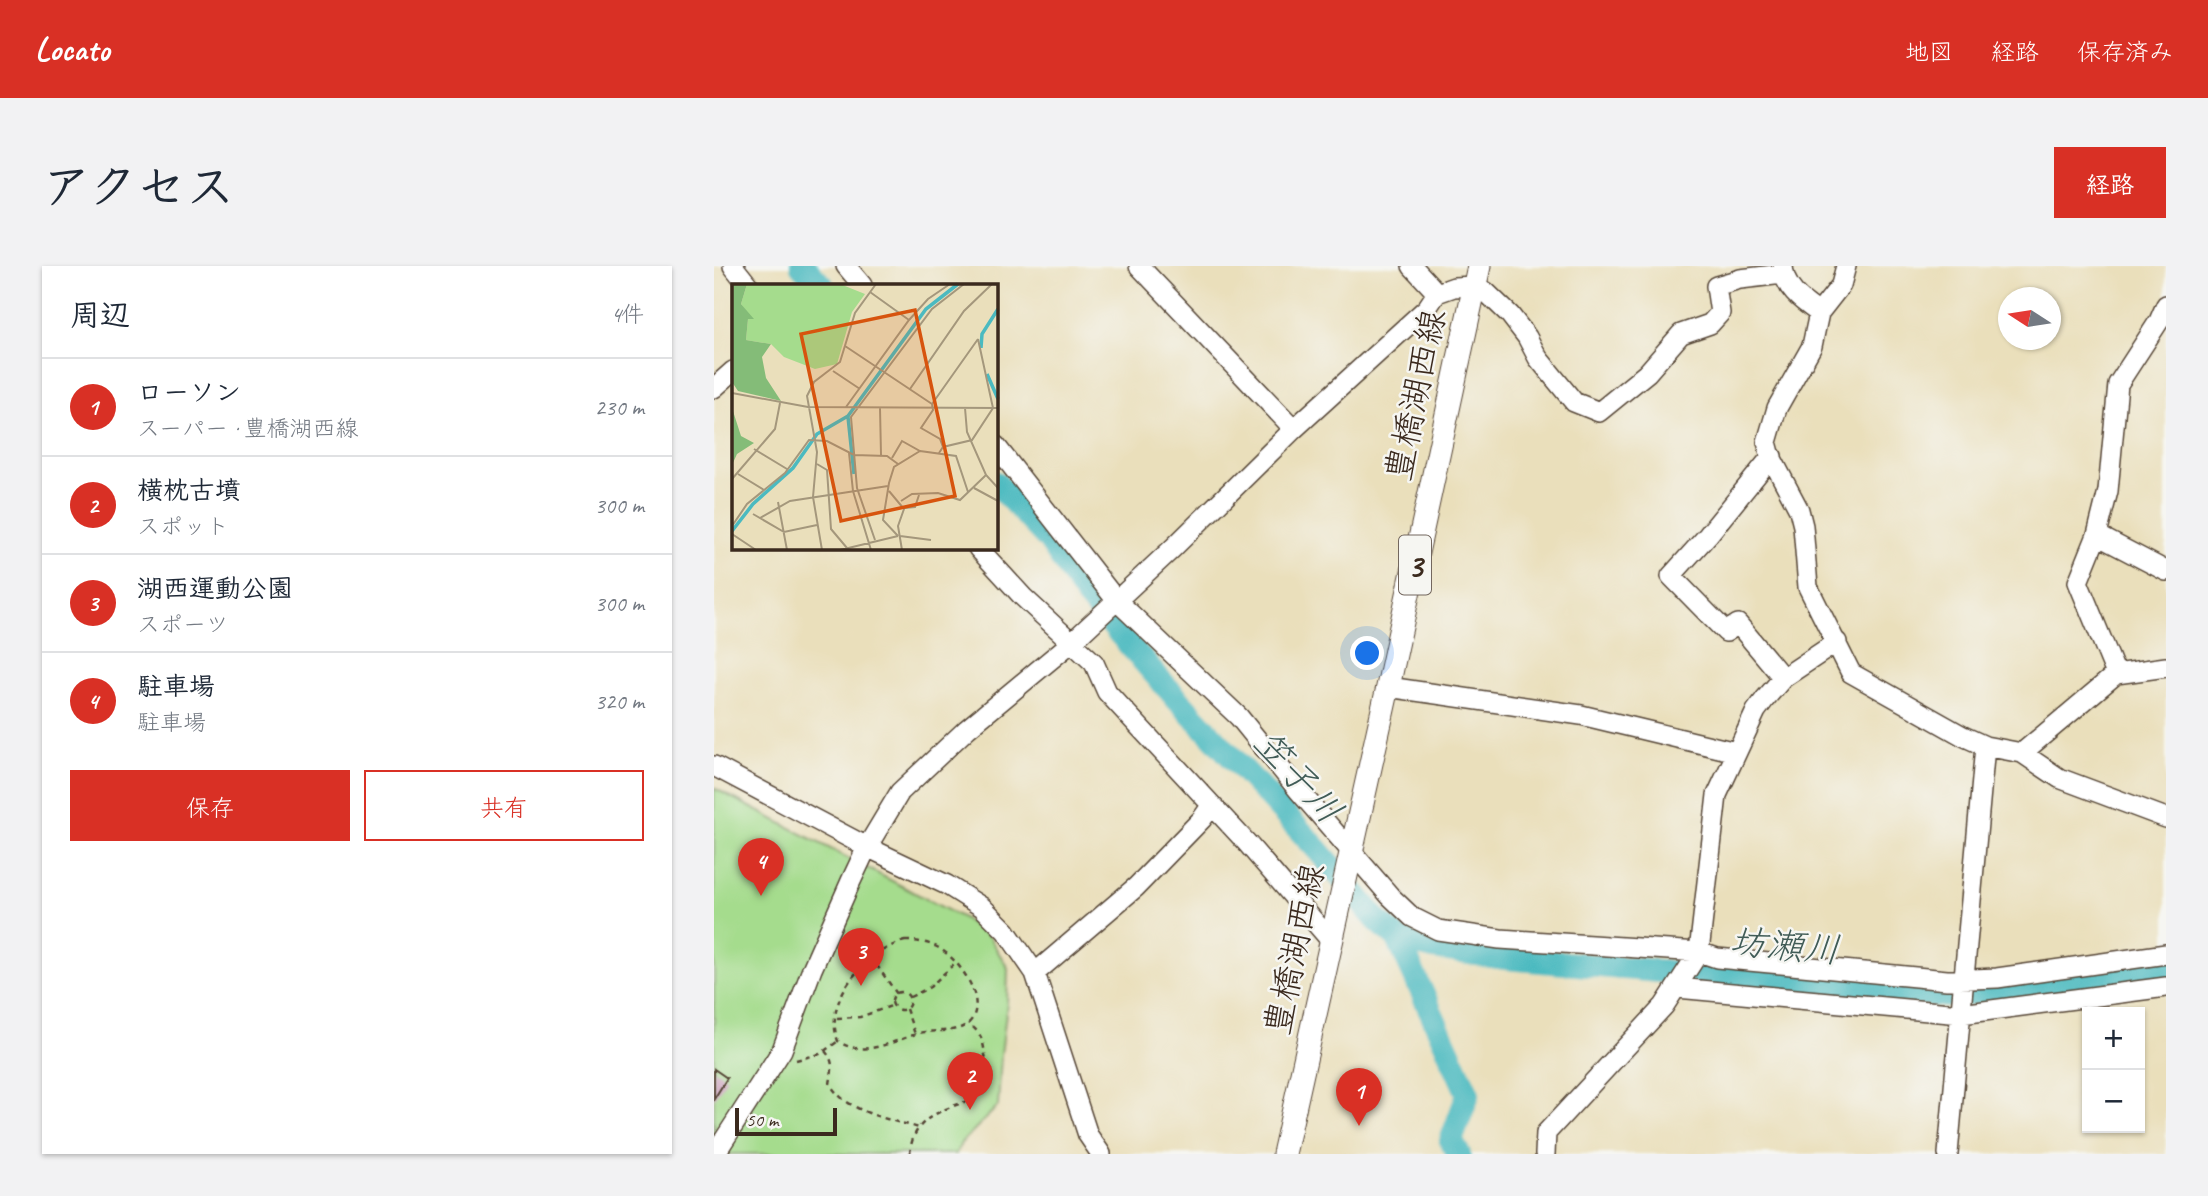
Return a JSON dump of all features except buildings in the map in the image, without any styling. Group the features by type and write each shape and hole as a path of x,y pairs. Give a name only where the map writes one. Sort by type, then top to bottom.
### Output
{"main road":[{"name":"豊橋湖西線","path":"1284,1154 1477,276"}],"street":[{"path":"733,266 746,284"},
{"path":"846,266 861,284"},
{"path":"1139,266 1294,429"},
{"path":"1412,266 1437,293"},
{"path":"1846,266 1841,285 1819,313 1812,346 1777,408 1768,431 1767,442 1799,510 1803,526 1808,587 1851,673 1903,704 1985,746 2022,753 2059,778 2166,818"},
{"path":"715,1154 779,1054 812,969 867,847 900,792 967,729 1075,638 1173,548 1294,429 1427,307 1437,293 1477,276 1486,292 1510,315 1527,337 1538,358 1574,402 1600,412 1647,373 1681,334 1710,324 1720,313 1716,286 1783,270 1796,297 1819,313"},
{"path":"2116,674 2078,582 2097,534 2108,491 2118,384 2159,321 2166,305"},
{"path":"714,388 732,372"},
{"path":"998,449 1116,600 1239,717 1350,857 1412,917 1438,930 1500,939 1962,983 2166,954"},
{"path":"1772,456 1671,576 1726,632 1738,624 1783,678"},
{"path":"2097,534 2166,571"},
{"path":"980,550 1023,597 1075,638 1094,663 1107,692 1211,806 1334,934"},
{"path":"1545,1154 1546,1133 1679,985 1696,956 1717,795 1756,711 1783,678 1837,642"},
{"path":"2022,753 2116,674 2166,667"},
{"path":"1388,687 1581,715 1736,752"},
{"path":"1948,1154 1985,746"},
{"path":"714,766 867,847 947,885 982,907 1006,931 1035,973 1088,1135 1101,1154"},
{"path":"1035,973 1136,887 1202,819 1211,806"},
{"path":"1679,985 1961,1011 2166,987"}],"path":[{"path":"916,941 937,947 956,962 973,992 975,1010 968,1023 948,1030 915,1034 901,1041 871,1048 850,1047 838,1041 835,1034 836,1018 842,995 850,980 871,957 896,943 916,941"},
{"path":"871,957 897,994"},
{"path":"910,997 930,987 956,962"},
{"path":"891,1006 891,1000 897,994 904,993 910,997"},
{"path":"910,997 906,1009 915,1034"},
{"path":"836,1018 857,1018 891,1006 906,1009"},
{"path":"910,1154 911,1142 919,1128 935,1113 981,1095 990,1086 992,1076 985,1058 984,1041 978,1031 968,1023"},
{"path":"779,1054 801,1060 825,1051 838,1041"},
{"path":"825,1051 831,1057 831,1084 846,1101 863,1110 919,1128"}],"green space":[{"path":"714,788 963,918 989,937 1008,968 998,1106 961,1143 956,1154 714,1154"}],"waterway":[{"name":"笠子川","path":"802,266 821,284"},
{"name":"笠子川","path":"998,485 1049,540 1086,595 1161,681 1318,850 1376,919 1398,939 1468,1094 1451,1141 1459,1154"},
{"name":"坊瀬川","path":"1398,939 1434,948 1506,958 1950,996 2166,970"}],"place":[{"name":"駐車場","path":"761,896"},
{"name":"湖西運動公園","path":"861,986"},
{"name":"横枕古墳","path":"970,1110"},
{"name":"ローソン","path":"1359,1126"}]}
